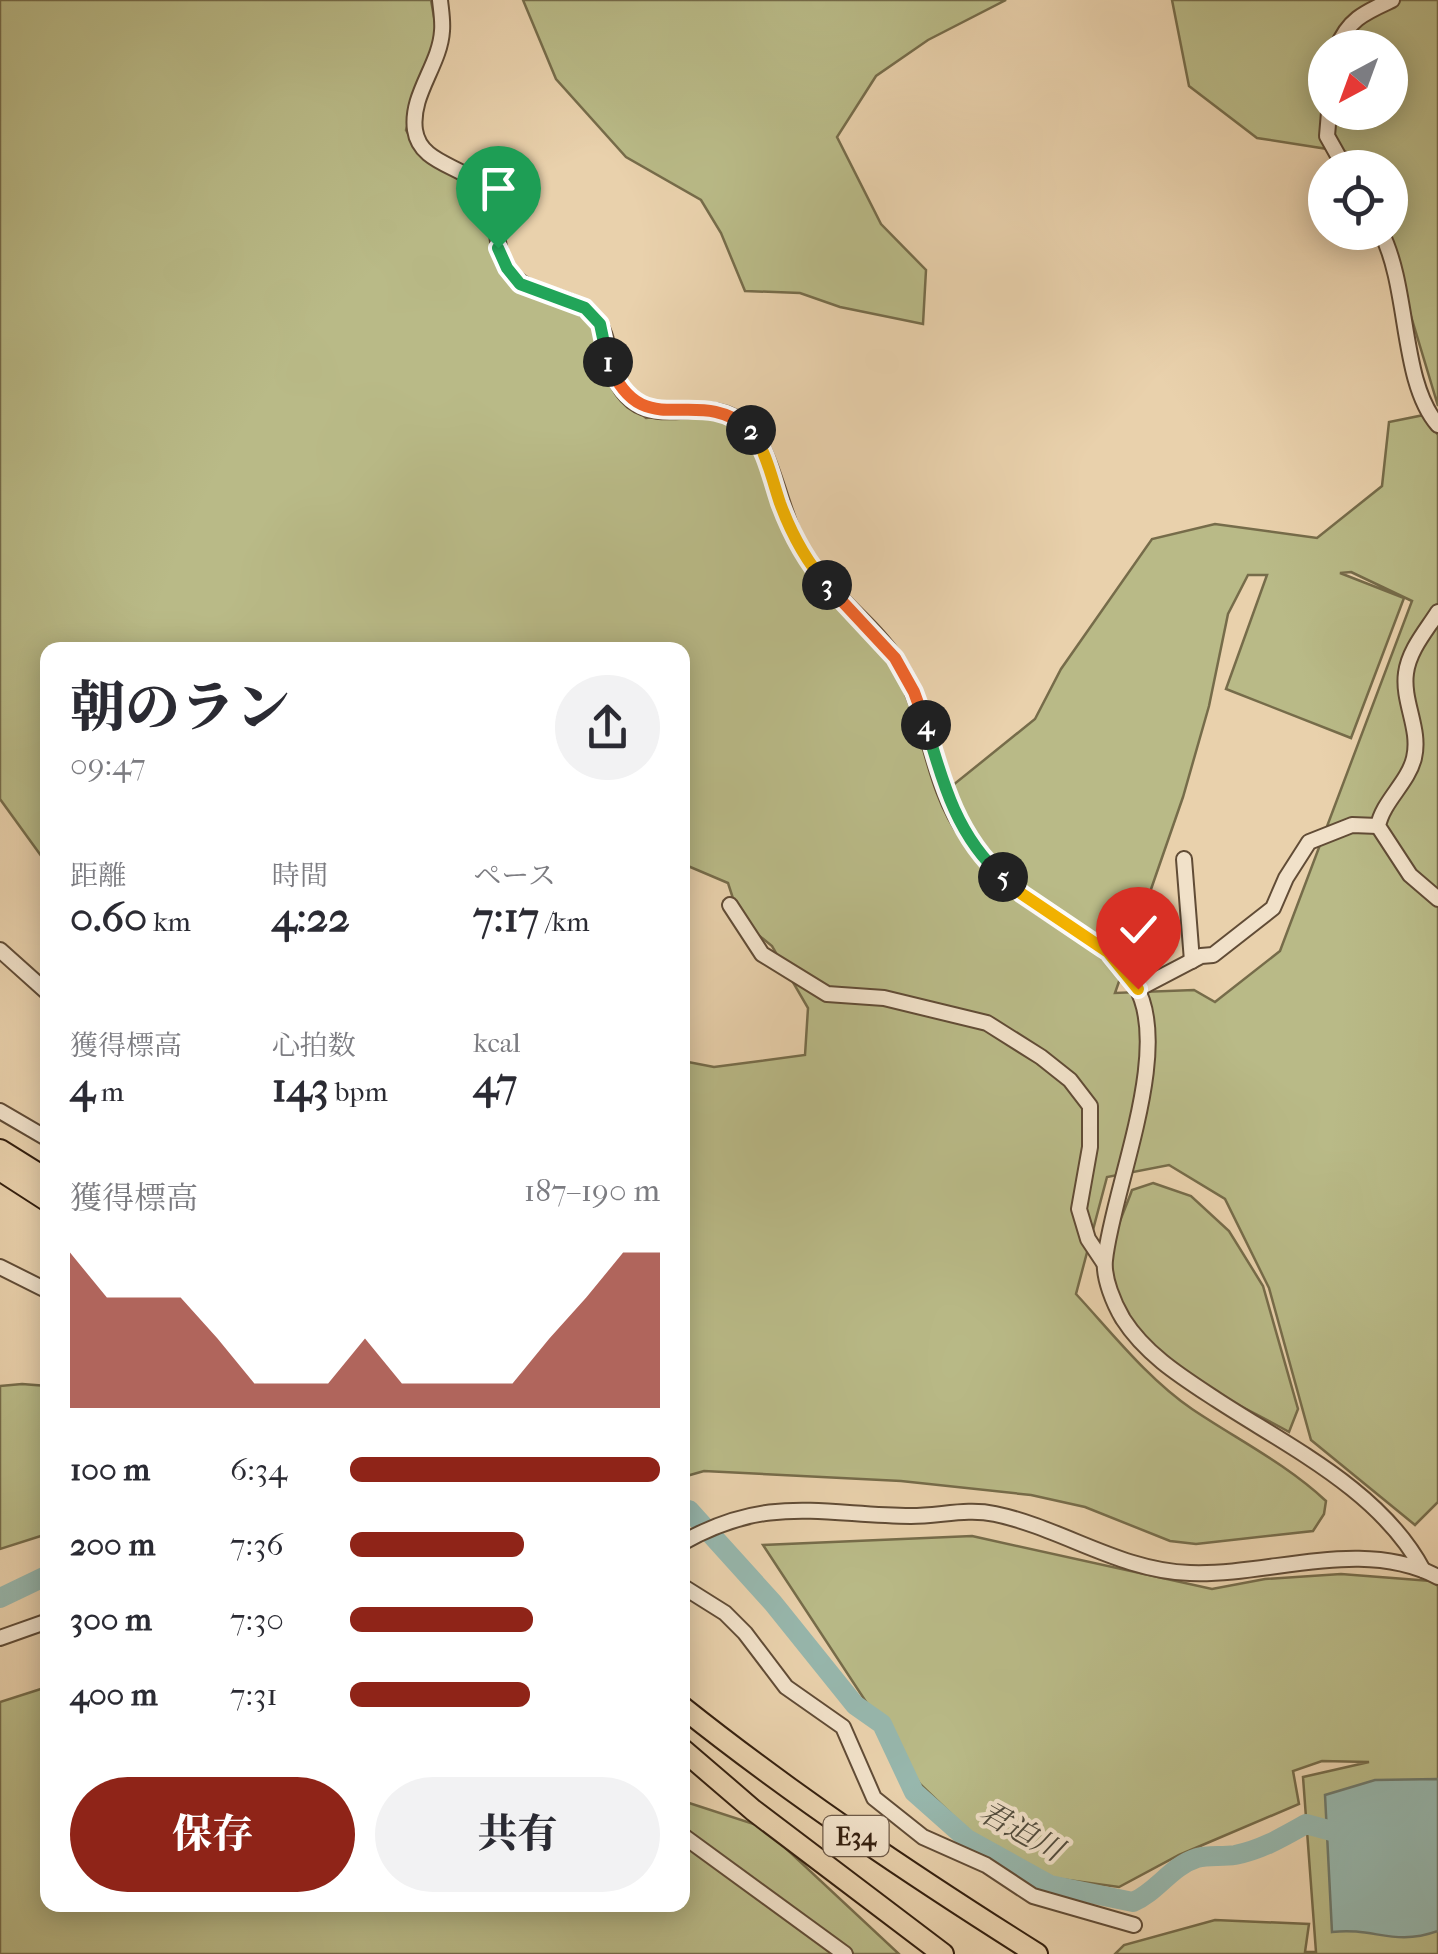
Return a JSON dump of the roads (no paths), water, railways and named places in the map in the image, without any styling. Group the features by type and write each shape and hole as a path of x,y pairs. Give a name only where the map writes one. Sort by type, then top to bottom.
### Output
{"highway":[{"path":"0,1150 40,1175"},
{"path":"0,1170 40,1197"},
{"name":"E34","path":"690,1713 833,1820 1036,1954"},
{"name":"E34","path":"690,1756 753,1810 943,1954"}],"street":[{"path":"440,0 443,33 418,103 414,124 418,141 429,155 470,177 484,190 493,206 498,248 507,268 520,284 585,308 600,324 608,364 629,399 646,409 706,408 725,412 754,432 800,548 846,607 895,658 914,692 943,785 961,826 992,868 1022,894 1108,952 1138,989 1147,1032 1146,1064 1132,1146 1104,1264"},
{"path":"1344,30 1353,19 1392,0"},
{"path":"1388,250 1420,400 1438,425"},
{"path":"1438,612 1411,654 1406,670 1416,747 1412,765 1380,816 1378,826 1410,876 1438,898"},
{"path":"1138,989 1201,956 1213,955 1273,908 1308,842 1352,825 1378,826"},
{"path":"1184,859 1192,961"},
{"path":"730,905 762,954 827,994 884,998 986,1023 1070,1080 1090,1106 1090,1147 1078,1208 1088,1238 1104,1264 1120,1314 1154,1355 1174,1372 1314,1461 1371,1506 1410,1546 1422,1570"},
{"path":"0,950 40,986"},
{"path":"0,1111 40,1134"},
{"path":"0,1267 40,1286"},
{"path":"690,1540 720,1524 765,1512 826,1509 917,1516 964,1511 994,1514 1031,1525 1104,1555 1160,1570 1192,1574 1362,1558 1438,1577"},
{"path":"690,1591 725,1612 786,1687 842,1727 874,1798 922,1837 986,1865 1033,1896 1134,1925"},
{"path":"0,1638 40,1624"},
{"path":"690,1840 845,1954"}],"water":[{"path":"1438,1779 1438,1931 1409,1937 1332,1932 1325,1795 1375,1780"}],"waterway":[{"name":"君迫川","path":"690,1511 773,1603 855,1705 882,1724 914,1792 967,1839 1050,1885 1133,1902 1188,1862 1254,1850 1306,1824 1354,1837"},
{"name":"君迫川","path":"0,1598 40,1579"}]}
